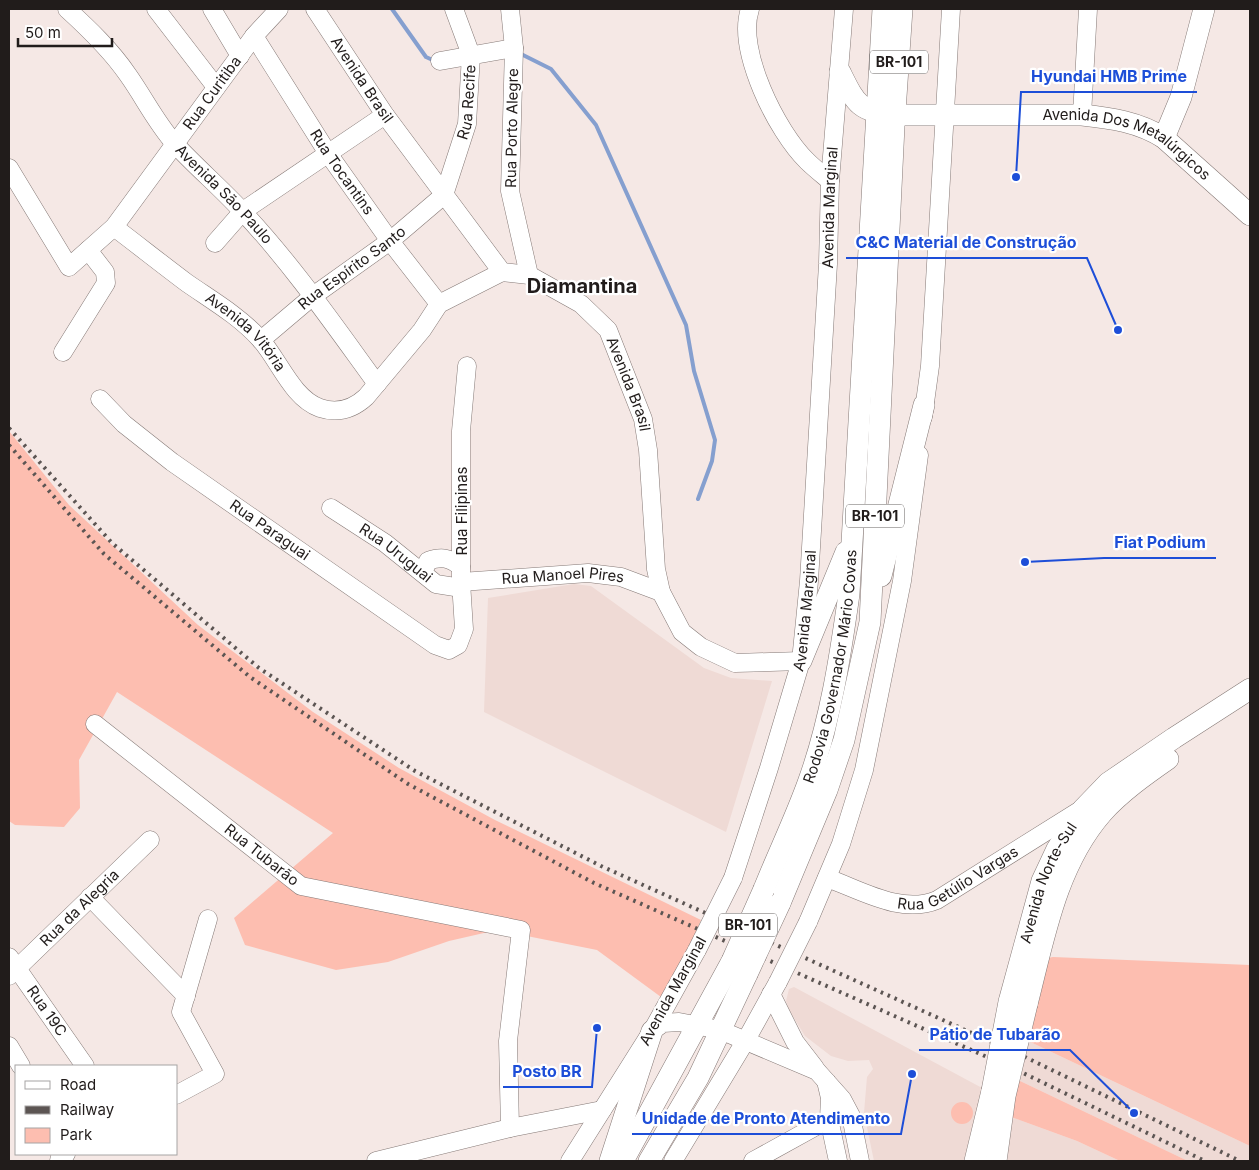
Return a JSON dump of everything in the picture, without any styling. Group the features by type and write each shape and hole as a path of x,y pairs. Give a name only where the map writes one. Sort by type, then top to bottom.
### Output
{"main road":[{"name":"Rodovia Governador Mário Covas","path":"623,1161 697,1025 739,967 780,902 828,790 844,740 870,622 885,114 883,9"},
{"name":"Rodovia Governador Mário Covas","path":"649,1161 698,1078 720,1030 764,889 808,783 826,722 841,651 849,594 885,114 902,9"},
{"path":"1164,138 1181,97 1204,9"},
{"path":"840,72 853,98 861,107 885,114"},
{"name":"Avenida Dos Metalúrgicos","path":"885,114 1082,115 1112,118 1150,129 1164,138 1250,215"},
{"path":"870,622 924,406"},
{"path":"801,661 853,536"},
{"name":"Avenida Norte-Sul","path":"982,1159 1018,1003 1042,881 1057,849 1082,809 1108,783 1250,690"},
{"name":"Avenida Norte-Sul","path":"1018,1003 1059,886 1073,857 1093,824 1113,801 1150,772 1250,707"},
{"path":"610,1161 652,1031"}],"street":[{"name":"Avenida São Paulo","path":"67,9 107,48 129,76 150,113 176,144 243,211 313,296 377,384"},
{"path":"156,9 216,87"},
{"path":"212,9 240,56"},
{"name":"Rua Curitiba","path":"114,227 254,36 279,9"},
{"name":"Avenida Brasil","path":"315,9 385,115 502,272 529,275 581,304 594,314 608,330 643,419 648,450 655,559 661,592 682,632 701,648 735,663 801,661"},
{"name":"Rua Recife","path":"444,196 467,124 471,55 454,9"},
{"name":"Rua Porto Alegre","path":"510,9 514,48 510,191 529,275"},
{"path":"750,9 746,37 754,68 781,127 806,160 830,181"},
{"name":"Avenida Marginal","path":"570,1161 652,1031 697,950 733,878 801,661 808,581 828,264 830,181 844,9"},
{"path":"673,1161 775,988 808,922 827,878 857,798 882,687 913,512 930,366 951,9"},
{"path":"1082,115 1088,9"},
{"name":"Rua Tocantins","path":"254,36 327,152 390,241 439,304"},
{"path":"440,61 514,48"},
{"path":"215,244 243,211 327,152 385,115"},
{"path":"9,168 69,268 114,227"},
{"name":"Rua Espírito Santo","path":"261,340 313,296 390,241 444,196"},
{"name":"Avenida Vitória","path":"114,227 188,284 229,310 261,340 297,389 320,408 347,410 356,406 422,330 439,304 502,272"},
{"path":"63,352 106,282 105,272 88,250"},
{"name":"Rua Filipinas","path":"449,650 458,645 464,629 461,574 461,431 467,366"},
{"name":"Rua Paraguai","path":"100,399 124,424 172,462 435,645 449,650"},
{"name":"Rua Uruguai","path":"331,508 363,528 423,572 436,584 446,588 455,588 461,574"},
{"path":"423,572 428,561 437,558 452,559 461,574"},
{"name":"Rua Manoel Pires","path":"461,574 588,573 621,577 661,592"},
{"name":"Rua Tubarão","path":"95,724 301,886 521,930 508,1041 510,1128"},
{"name":"Rua Getúlio Vargas","path":"827,878 903,905 926,905 937,900 1082,809"},
{"name":"Rua da Alegria","path":"12,968 150,840"},
{"path":"90,897 186,996"},
{"path":"178,1094 215,1074 181,1012 208,919"},
{"name":"Rua 19C","path":"12,968 84,1065"},
{"path":"775,988 795,1042 842,1099 850,1116 860,1161"},
{"path":"652,1031 664,1023 697,1025 720,1030 821,1074 830,1098 830,1119 838,1161"},
{"path":"9,1046 20,1065"},
{"path":"376,1161 510,1128 602,1110"},
{"path":"753,1161 830,1119"}],"shaded area":[{"path":"574,584 591,586 704,668 731,678 772,681 726,832 484,712 488,598"},
{"path":"794,987 984,1089 966,1161 874,1161 864,1113 867,1077 873,1069 869,1060 848,1061 831,1056 805,1036 789,1010 786,1001 789,989"},
{"path":"1024,1039 1250,1146 1250,1161 1188,1161 1018,1080"},
{"path":"1011,1117 1077,1141 1120,1161 1008,1161 1007,1144"}],"green space":[{"path":"9,431 69,505 198,625 313,712 399,768 495,820 701,920 684,959 661,997 597,950 497,930 449,941 388,962 336,970 245,945 234,918 333,833 117,692 79,760 80,808 64,827 15,825 9,821"},
{"path":"1053,957 1250,965 1250,1146 1024,1039 1042,959"},
{"path":"1018,1080 1188,1161 1120,1161 1077,1141 1011,1117"},
{"path":"962,1102 970,1105 973,1113 970,1121 962,1124 954,1121 951,1113 954,1105"}],"waterway":[{"path":"392,9 426,57 437,62"},
{"path":"519,53 551,69 596,125 686,325 694,371 715,440 712,461 698,499"}],"railway":[{"path":"9,428 112,543 259,668 415,771 601,866 1025,1057 1240,1161"},
{"path":"9,445 104,554 250,677 408,784 594,883 1021,1072 1205,1161"}],"place":[{"name":"Hyundai HMB Prime","path":"1016,177"},
{"name":"C&C Material de Construção","path":"1118,330"},
{"name":"Fiat Podium","path":"1025,562"},
{"name":"Posto BR","path":"597,1028"},
{"name":"Unidade de Pronto Atendimento","path":"912,1074"},
{"name":"Pátio de Tubarão","path":"1134,1113"}],"district":[{"name":"Diamantina","path":"582,286"}]}
